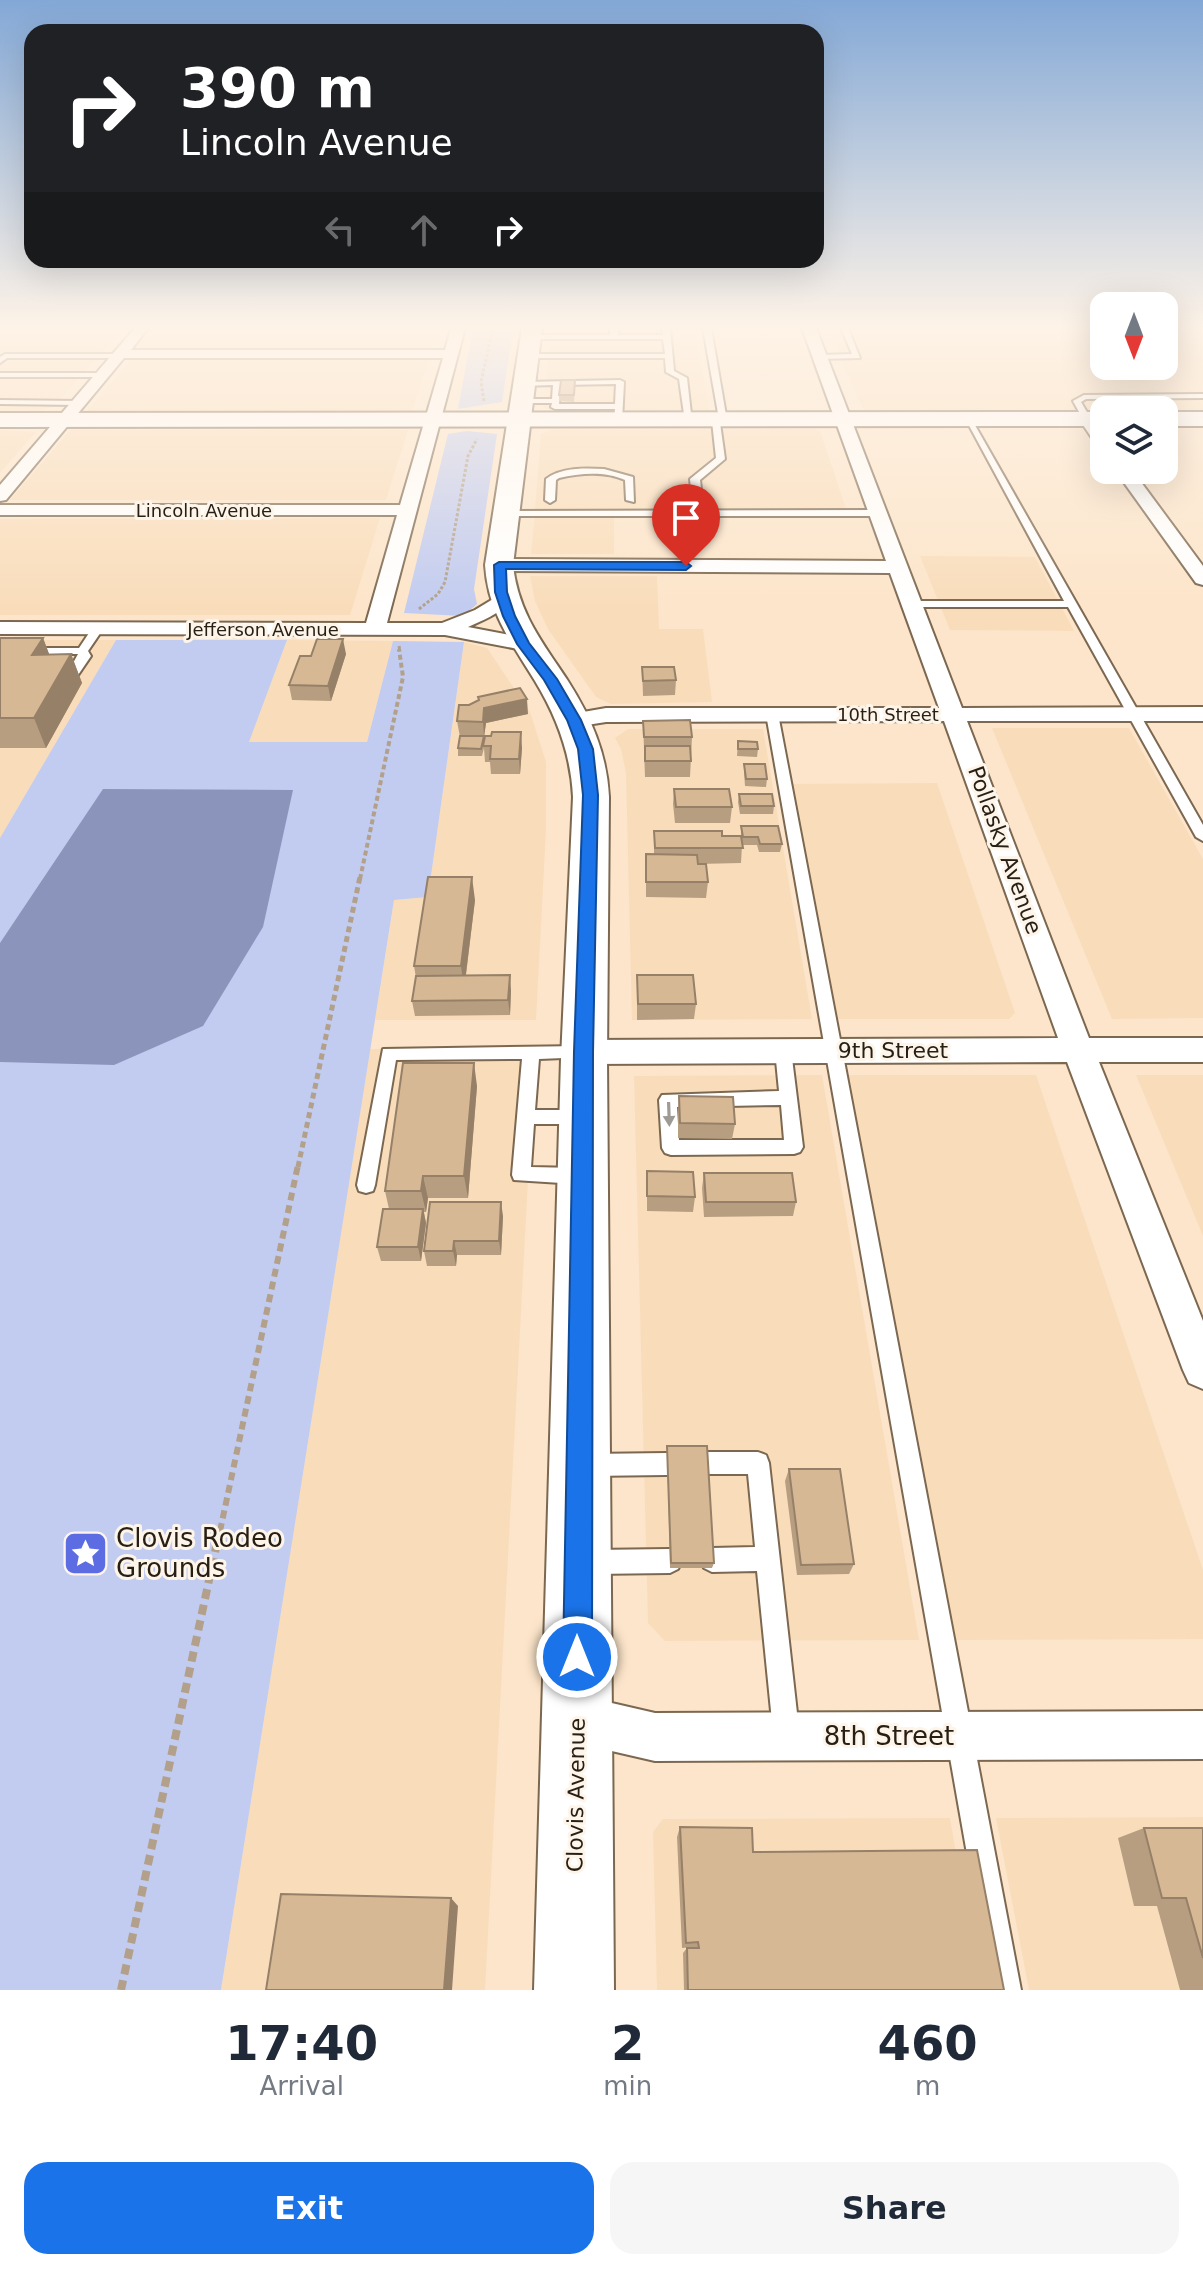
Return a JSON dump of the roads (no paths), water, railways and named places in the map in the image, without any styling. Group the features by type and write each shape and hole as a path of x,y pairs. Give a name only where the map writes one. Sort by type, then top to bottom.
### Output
{"main road":[{"path":"428,421 492,421"},
{"name":"Clovis Avenue","path":"519,421 499,565 503,599 523,644 550,679 574,720 585,749 591,795 583,1117 574,1990"},
{"path":"689,421 736,421"}],"street":[{"path":"0,496 64,421"},
{"path":"375,629 433,421"},
{"name":"Pollasky Avenue","path":"844,421 1078,1050 1203,1370"},
{"path":"1133,484 1203,579"},
{"name":"Lincoln Avenue","path":"0,510 408,510"},
{"path":"499,565 899,567"},
{"path":"445,629 482,614 503,599"},
{"name":"Jefferson Avenue","path":"0,628 445,629 523,644"},
{"name":"10th Street","path":"574,720 606,715 1203,714"},
{"name":"9th Street","path":"584,1052 1203,1050"},
{"name":"8th Street","path":"577,1719 655,1737 1203,1735"}],"lane":[{"path":"697,498 695,479 721,459 719,421"},
{"path":"968,421 1203,837"},
{"path":"550,500 551,479 556,476 616,473 630,479 631,500"},
{"path":"507,514 879,513"},
{"path":"913,604 1071,604"},
{"path":"82,651 97,629"},
{"path":"0,651 82,651"},
{"path":"72,676 85,656 82,651"},
{"path":"772,714 1006,1990"},
{"path":"783,1050 789,1098 794,1147 671,1148 668,1100 789,1098"},
{"path":"366,1185 389,1054 584,1052"},
{"path":"531,1053 521,1175 583,1176"},
{"path":"526,1117 583,1117"},
{"path":"706,1463 758,1463 786,1736"},
{"path":"579,1465 667,1464"},
{"path":"712,1560 768,1559"},
{"path":"578,1563 670,1561"}],"place":[{"name":"Clovis Rodeo Grounds","path":"85,1553"}]}
